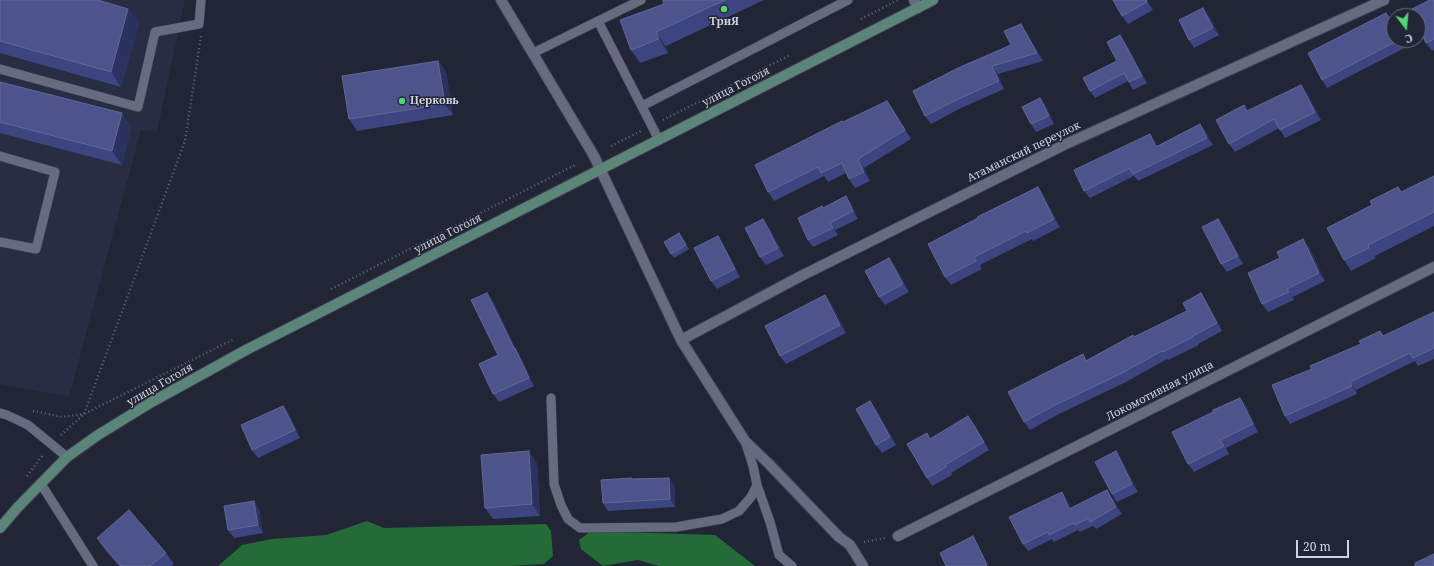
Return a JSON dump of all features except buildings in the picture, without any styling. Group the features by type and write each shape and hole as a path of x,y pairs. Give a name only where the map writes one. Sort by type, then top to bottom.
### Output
{"main road":[{"name":"улица Гоголя","path":"0,528 67,457 98,435 150,403 246,350 601,170 916,4 933,0"}],"street":[{"path":"502,0 594,156 681,340 745,441 839,537 850,545 863,566"},
{"name":"Атаманский переулок","path":"681,340 801,276 1066,144 1384,0"},
{"name":"Локомотивная улица","path":"898,536 1434,267"}],"lane":[{"path":"0,69 138,107 155,32 199,24 201,0"},
{"path":"533,53 642,0"},
{"path":"642,106 848,0"},
{"path":"598,21 659,140"},
{"path":"0,156 55,172 36,249 0,242"},
{"path":"551,398 554,484 561,505 568,519 580,528 676,527 722,519 739,510 751,497 756,485"},
{"path":"0,413 8,414 28,425 67,457"},
{"path":"745,441 753,466 756,485 770,522 779,555 792,566"},
{"path":"41,484 93,566"}],"path":[{"path":"29,410 62,417 84,414 185,141 201,38 199,24"},
{"path":"850,545 898,536"}],"shaded area":[{"path":"0,0 185,0 157,132 141,130 69,397 0,384"}],"green space":[{"path":"367,521 384,528 546,524 551,531 553,556 544,564 510,566 218,566 242,545 272,539 326,535"},
{"path":"591,531 715,535 755,566 659,566 638,560 603,566 581,549 579,540"}],"place":[{"name":"ТриЯ","path":"724,9"},
{"name":"Церковь","path":"402,101"}]}
